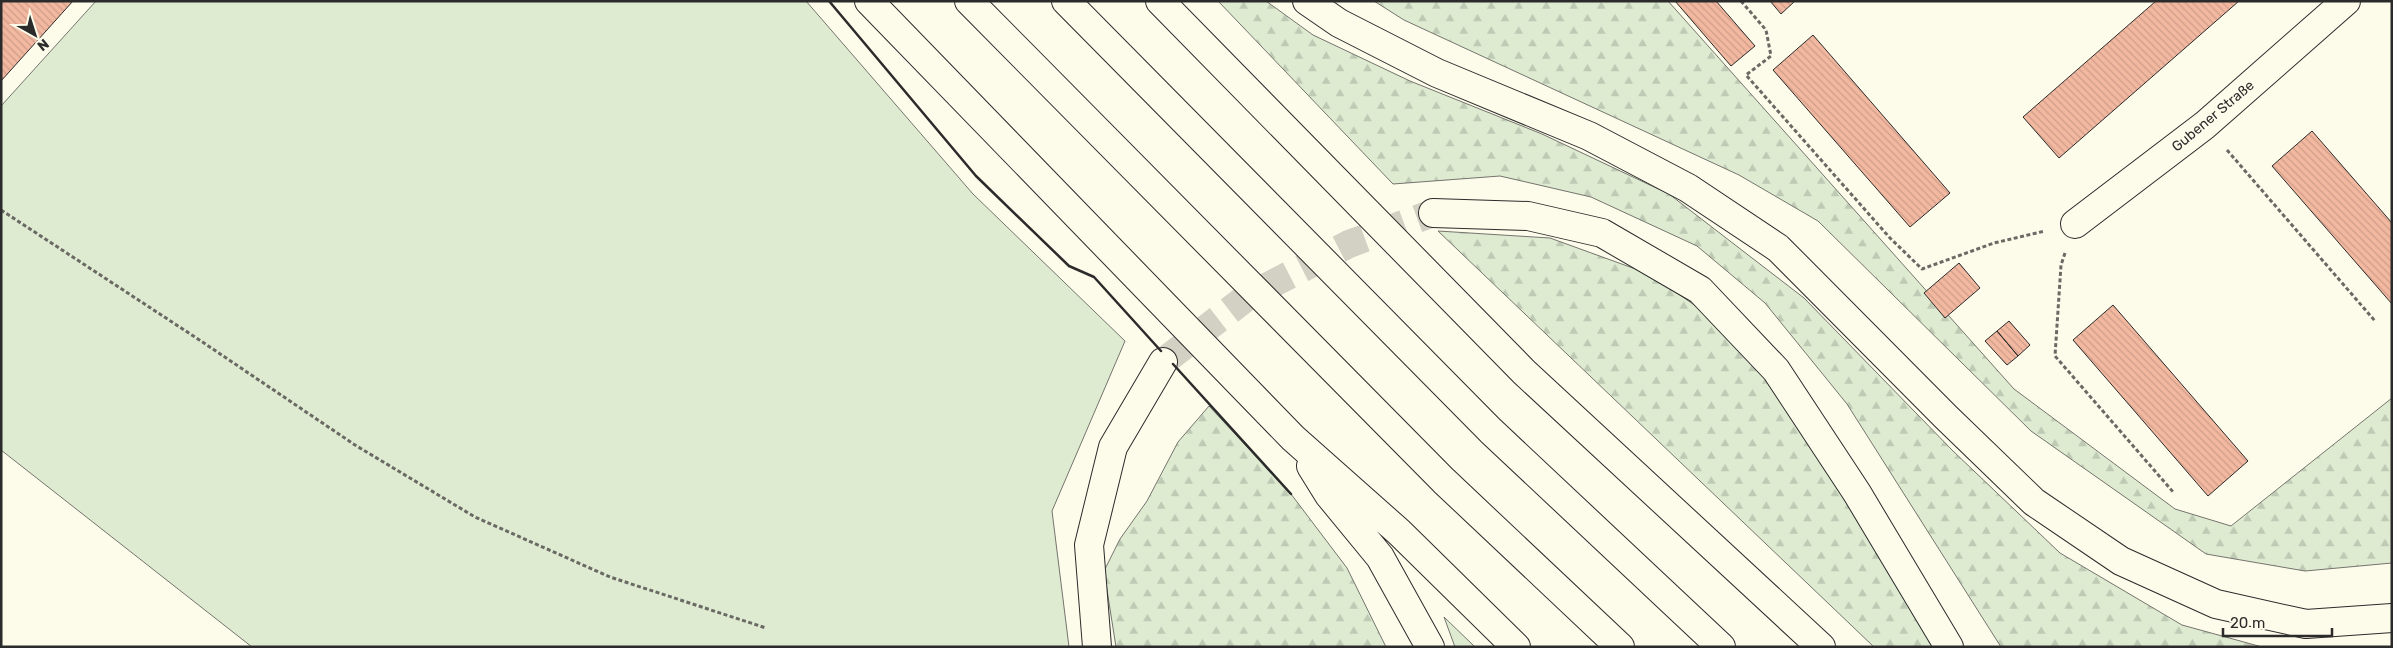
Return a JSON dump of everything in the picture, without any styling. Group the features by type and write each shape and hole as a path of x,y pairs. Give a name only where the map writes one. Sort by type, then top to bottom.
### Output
{"main road":[{"path":"869,1 1293,438 1399,532 1516,647"},
{"path":"969,1 1444,481 1620,647"},
{"path":"1066,1 1491,430 1721,647"},
{"path":"1160,1 1524,372 1821,647"},
{"path":"1308,1 1339,23 1438,73 1589,136 1688,188 1778,248 1946,417 2034,502 2121,561 2216,604 2306,624 2392,618"},
{"name":"Gubener Straße","path":"2075,224 2205,124 2346,1"},
{"path":"1433,213 1528,216 1602,234 1700,290 1776,370 1857,493 1949,647"},
{"path":"1097,647 1089,545 1113,448 1163,362"},
{"path":"1293,438 1329,495 1380,557 1430,647"}],"path":[{"path":"1741,1 1766,30 1771,56 1746,75 1890,238 1922,269 1994,243 2075,224"},
{"path":"2205,124 2375,321"},
{"path":"1,210 201,341 355,446 475,517 610,577 766,628"},
{"path":"2075,224 2060,265 2056,356 2174,493"}],"green space":[{"path":"96,1 806,1 973,194 1125,341 1052,511 1069,647 252,647 1,450 1,106"},
{"path":"1218,1 1266,1 1313,35 1410,81 1542,134 1669,194 1804,298 1953,451 2060,553 2182,625 2262,647 2001,647 1847,404 1765,303 1697,246 1591,197 1500,176 1393,184"},
{"path":"1374,1 1668,1 2014,389 2175,509 2231,526 2392,398 2392,563 2305,571 2206,554 2031,431 1818,221 1739,175 1404,20"},
{"path":"1438,231 1550,238 1652,275 1728,329 1780,396 1849,502 1936,647 1874,647"},
{"path":"1209,406 1291,494 1347,568 1386,647 1116,647 1104,571 1120,539 1147,501 1178,442"},
{"path":"1444,617 1475,647 1455,647"}],"building":[{"path":"1,1 73,1 1,81"},
{"path":"1675,1 1716,1 1755,46 1731,66"},
{"path":"1770,1 1795,1 1781,14"},
{"path":"2156,1 2239,1 2059,158 2023,117"},
{"path":"1813,35 1950,193 1910,227 1773,70"},
{"path":"2312,131 2392,223 2392,304 2272,166"},
{"path":"1959,263 1980,288 1945,318 1924,293"},
{"path":"2113,305 2248,461 2208,496 2073,340"},
{"path":"2009,321 2030,345 2018,356 1997,331"},
{"path":"1997,331 2018,356 2007,365 1985,341"}],"tunnel":[{"path":"1163,362 1247,297 1349,244 1433,213"}],"wall":[{"path":"829,1 976,176 1069,266 1094,277 1161,351"},
{"path":"1173,364 1291,494"}]}
